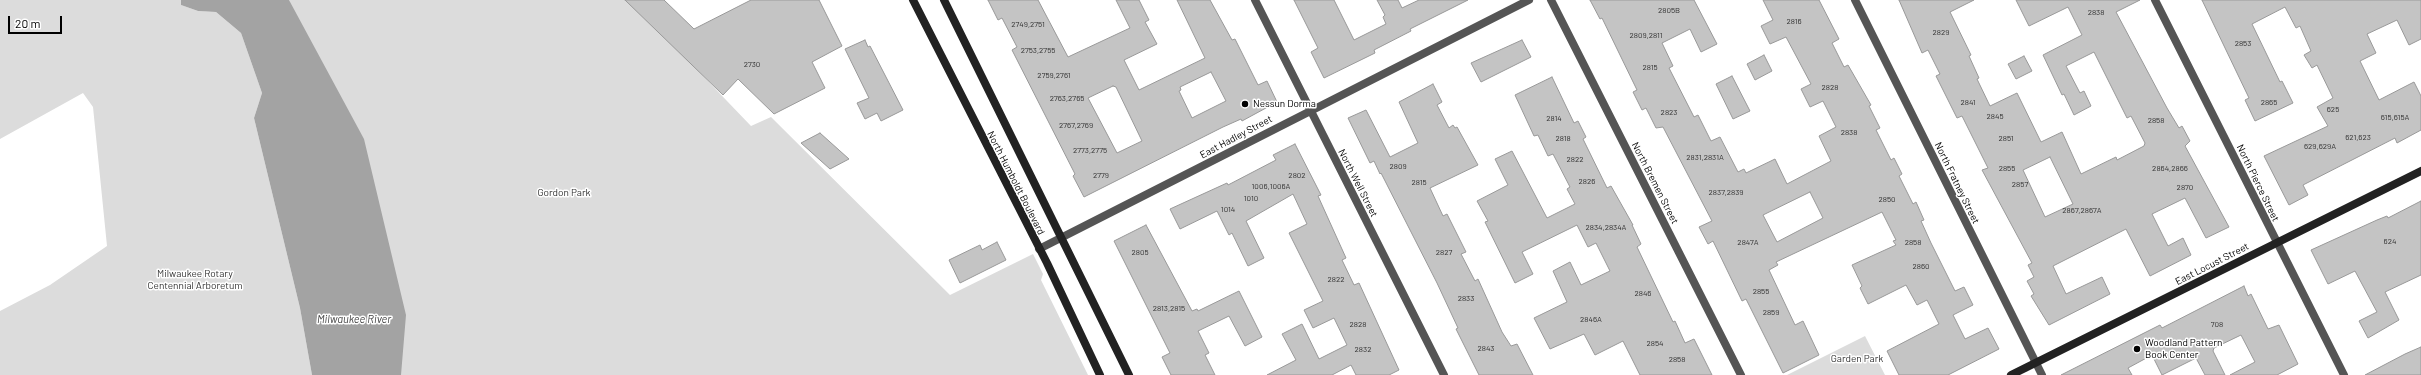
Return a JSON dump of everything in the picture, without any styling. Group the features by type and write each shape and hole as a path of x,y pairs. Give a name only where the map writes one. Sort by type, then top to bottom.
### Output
{"main road":[{"name":"North Humboldt Boulevard","path":"913,0 1039,249 1100,375"},
{"path":"944,0 1129,375"},
{"name":"East Locust Street","path":"2011,375 2421,171"}],"street":[{"name":"North Weil Street","path":"1255,0 1444,375"},
{"name":"East Hadley Street","path":"1039,249 1529,0"},
{"name":"North Bremen Street","path":"1551,0 1741,375"},
{"name":"North Fratney Street","path":"1855,0 2042,375"},
{"name":"North Pierce Street","path":"2155,0 2344,375"}],"green space":[{"name":"Milwaukee Rotary Centennial Arboretum","path":"0,0 181,0 181,5 198,11 216,12 241,33 262,93 254,118 300,308 312,375 0,375 0,311 50,285 107,246 93,107 83,93 0,139"},
{"name":"Gordon Park","path":"289,0 630,0 751,126 771,117 950,295 1033,254 1043,274 1041,280 1088,375 401,375"},
{"name":"Garden Park","path":"1865,336 1885,375 1787,375"}],"water":[{"name":"Milwaukee River","path":"181,0 289,0 364,139 406,315 401,375 312,375 300,308 254,118 262,93 241,33 216,12 198,11 181,5"}],"building":[{"path":"625,0 664,0 694,29 751,0 819,0 842,46 812,62 825,88 774,114 738,79 723,95"},
{"path":"988,0 1038,0 1068,57 1130,28 1116,0 1139,0 1149,20 1145,22 1157,44 1124,60 1139,90 1205,58 1177,0 1210,0 1232,40 1235,39 1258,85 1267,81 1277,102 1242,121 1241,119 1223,127 1084,197 1073,176 1075,174 1012,50 1017,47 1002,18 998,20","holes":["1211,72 1226,101 1192,118 1179,91 1181,90 1180,87","1113,86 1116,87 1142,141 1117,153 1088,98"]},
{"path":"1294,0 1334,0 1354,40 1386,24 1383,17 1385,15 1377,0 1398,0 1402,8 1419,0 1468,0 1410,29 1411,31 1374,50 1375,53 1324,78 1311,52 1318,48"},
{"path":"1590,0 1694,0 1717,44 1701,52 1690,29 1662,43 1673,66 1669,68 1694,117 1698,115 1711,141 1720,137 1738,172 1744,169 1746,173 1775,159 1787,184 1831,161 1819,136 1836,127 1823,101 1810,107 1801,89 1811,84 1786,37 1770,44 1761,26 1773,20 1763,0 1819,0 1839,39 1832,43 1844,67 1848,65 1871,105 1869,106 1880,128 1876,130 1891,160 1894,158 1902,174 1899,176 1913,204 1916,202 1924,220 1921,221 1955,291 1964,287 1973,305 1953,315 1965,339 1988,328 1999,349 1948,375 1899,375 1887,351 1939,324 1927,300 1917,305 1906,285 1868,304 1860,288 1862,286 1852,265 1896,245 1893,241 1896,240 1882,212 1776,262 1778,265 1769,270 1795,325 1803,321 1819,355 1783,373 1746,299 1742,301 1713,241 1708,244 1699,227 1712,221 1663,127 1656,128 1646,108 1642,110 1633,92 1637,90 1602,18 1600,19","holes":["1810,192 1823,218 1777,242 1763,215"]},
{"path":"1899,0 1974,0 1950,12 1971,55 1969,56 1979,78 1977,79 1990,106 2017,93 2041,142 2062,132 2081,174 2116,157 2117,160 2144,146 2145,143 2131,116 2127,118 2094,52 2066,66 2080,93 2084,91 2091,106 2074,115 2064,94 2062,95 2043,55 2082,35 2068,7 2029,26 2016,0 2140,0 2116,12 2167,108 2179,128 2182,126 2190,141 2185,146 2229,227 2206,238 2185,198 2152,214 2168,246 2183,238 2191,255 2150,276 2126,229 2053,266 2066,294 2102,277 2110,294 2049,325 2031,296 2034,294 2027,281 2034,277 2028,265 2032,263 1982,170 1988,168 1962,116 1957,118 1936,76 1940,74 1928,50 1922,53","holes":["2050,157 2073,204 2045,217 2023,170"]},
{"path":"2202,0 2421,0 2421,39 2409,45 2397,20 2367,34 2376,53 2360,61 2379,100 2414,82 2421,96 2421,130 2397,143 2395,138 2303,185 2308,195 2289,205 2264,156 2328,126 2317,107 2333,98 2317,65 2312,68 2304,55 2311,51 2300,26 2296,28 2285,7 2252,24 2280,82 2282,81 2293,103 2255,121 2245,100 2249,98"},
{"path":"865,40 868,47 870,46 903,110 881,121 877,113 865,119 857,103 869,98 845,49"},
{"path":"1522,40 1531,57 1481,82 1471,63"},
{"path":"1764,55 1772,71 1755,80 1747,64"},
{"path":"2024,56 2032,71 2016,79 2008,64"},
{"path":"1732,76 1750,111 1733,119 1716,84"},
{"path":"1552,77 1574,123 1578,121 1586,137 1583,139 1607,188 1611,186 1633,225 1641,244 1637,247 1673,322 1675,321 1685,343 1694,339 1712,375 1640,375 1623,341 1595,355 1584,334 1550,349 1534,318 1567,302 1553,271 1570,262 1581,285 1610,271 1596,243 1588,247 1577,225 1522,252 1533,274 1515,283 1485,222 1488,221 1477,201 1508,185 1495,159 1512,151 1547,218 1575,204 1567,189 1570,187 1553,154 1548,156 1538,135 1534,136 1515,95"},
{"path":"1433,84 1442,102 1437,105 1449,128 1453,125 1455,128 1457,127 1478,165 1430,188 1443,216 1447,214 1466,252 1461,254 1475,281 1478,279 1502,332 1511,346 1517,344 1533,375 1479,375 1456,329 1458,328 1437,283 1381,173 1380,174 1374,161 1370,163 1348,118 1366,110 1390,157 1418,143 1399,102"},
{"path":"820,133 849,159 830,169 801,143"},
{"path":"1295,144 1321,195 1318,196 1346,258 1342,260 1354,285 1359,283 1399,370 1389,375 1356,375 1351,365 1332,375 1267,375 1296,360 1282,334 1302,324 1319,359 1347,345 1334,318 1313,328 1304,310 1323,301 1289,233 1307,224 1293,194 1246,221 1264,258 1248,266 1232,233 1229,235 1217,211 1180,229 1170,209 1227,183 1228,185 1276,160 1273,155"},
{"path":"2421,201 2421,275 2385,292 2399,320 2368,338 2359,321 2377,312 2355,271 2328,284 2311,250 2377,220 2387,216 2388,218"},
{"path":"1146,225 1192,311 1197,309 1198,311 1239,291 1262,337 1245,346 1229,316 1198,331 1209,353 1205,355 1215,375 1171,375 1162,357 1170,353 1114,241"},
{"path":"997,242 1006,260 960,283 949,260 980,245 982,250"},
{"path":"2244,286 2248,296 2251,294 2268,329 2279,325 2298,364 2277,375 2230,375 2255,362 2241,335 2214,348 2213,351 2225,375 2205,375 2196,358 2162,375 2152,355 2128,368 2132,375 2061,375 2160,325 2162,328"},
{"path":"2421,347 2421,375 2365,375 2405,354"}],"place":[{"name":"Nessun Dorma","path":"1245,104"},
{"name":"Woodland Pattern Book Center","path":"2137,349"}]}
